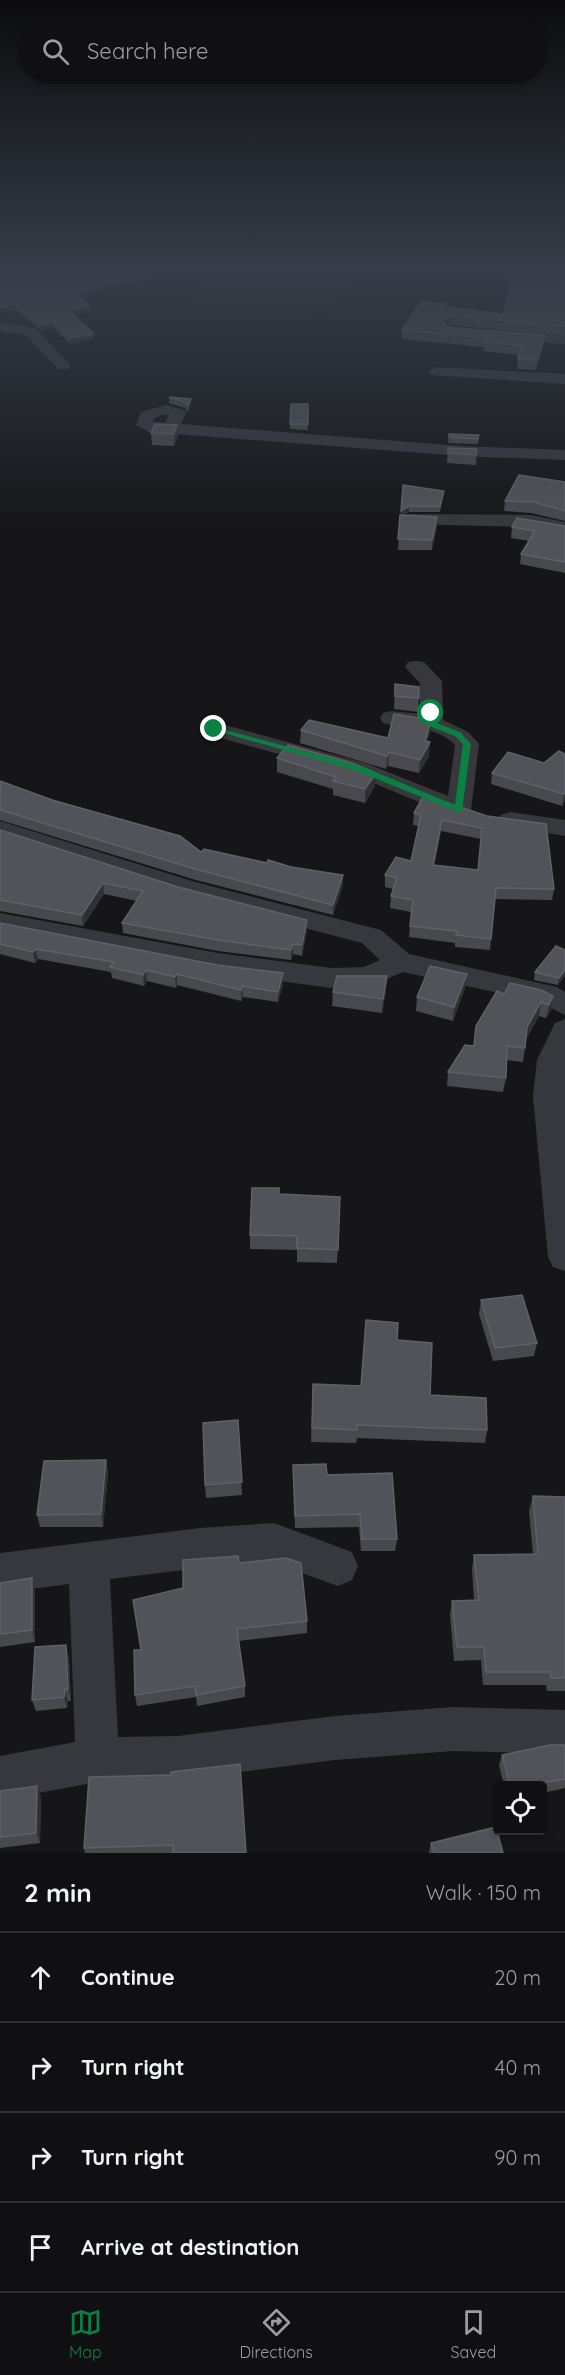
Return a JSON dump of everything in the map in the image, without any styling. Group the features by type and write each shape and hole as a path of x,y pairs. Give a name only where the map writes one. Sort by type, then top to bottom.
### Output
{"street":[{"path":"55,357 63,366"},
{"path":"436,372 565,379"},
{"path":"171,429 417,449 565,455"},
{"path":"409,520 531,520 565,528"},
{"path":"416,668 431,681 432,724"},
{"path":"391,718 432,724 458,734 467,744 474,814"},
{"path":"214,729 360,769 474,814 565,828"},
{"path":"0,829 188,889 371,936 400,962 547,994 565,1005"},
{"path":"0,922 218,963 332,978 368,977 400,962"},
{"path":"565,1030 552,1060 548,1096 565,1257"},
{"path":"0,1573 200,1548 274,1543 338,1566"},
{"path":"88,1563 93,1702 98,1760"},
{"path":"0,1778 98,1760 178,1758 335,1738 453,1729 565,1732"}],"building":[{"path":"518,357 538,357 537,360"},
{"path":"169,397 191,399 188,406 184,402"},
{"path":"291,404 308,404 308,424 290,424"},
{"path":"155,424 177,425 174,434 151,433"},
{"path":"449,434 479,435 478,439 449,437"},
{"path":"448,448 477,449 476,455 448,453"},
{"path":"519,475 565,482 565,511 533,502 505,501"},
{"path":"403,485 444,491 440,506 409,506 401,511"},
{"path":"400,515 437,517 432,540 398,539"},
{"path":"517,518 565,526 565,562 521,554 535,531 512,527"},
{"path":"395,684 419,687 419,698 395,696"},
{"path":"394,714 431,720 425,741 430,742 420,760 389,752 387,756 301,730 309,720 388,738"},
{"path":"288,745 352,763 376,773 365,789 333,781 336,777 277,758"},
{"path":"559,751 565,754 564,794 492,773 508,752 544,763"},
{"path":"0,781 52,800 180,836 201,852 204,849 267,863 268,860 291,867 343,875 333,905 195,869 0,810"},
{"path":"424,795 487,816 546,824 554,889 496,888 491,939 456,935 457,931 410,926 413,900 391,896 397,878 385,875 396,857 411,861 421,815 414,813","holes":["442,820 482,828 478,870 433,865"]},
{"path":"0,830 178,887 307,920 302,945 293,944 291,950 122,923 143,891 103,883 82,915 0,900"},
{"path":"0,923 217,965 283,973 278,992 242,986 241,990 177,974 175,977 146,970 143,975 110,967 114,962 36,949 33,952 0,944"},
{"path":"556,946 565,950 565,970 559,978 535,972"},
{"path":"430,966 467,974 454,1007 417,997"},
{"path":"337,976 387,976 383,999 333,992"},
{"path":"510,983 541,990 553,996 549,1005 541,1002 527,1027 525,1048 507,1046 506,1078 448,1072 465,1045 474,1046 476,1026 497,991 504,994"},
{"path":"252,1188 279,1188 279,1194 340,1197 338,1250 297,1248 297,1236 250,1235"},
{"path":"522,1295 537,1343 495,1348 481,1300"},
{"path":"366,1320 398,1323 397,1340 432,1343 430,1395 486,1398 487,1430 357,1425 357,1430 312,1428 313,1384 361,1386"},
{"path":"238,1420 242,1482 205,1485 203,1423"},
{"path":"106,1460 101,1514 37,1515 44,1461"},
{"path":"326,1464 327,1475 392,1473 397,1539 362,1539 360,1514 295,1516 293,1465"},
{"path":"533,1496 565,1497 565,1678 551,1678 550,1672 486,1672 484,1647 457,1647 452,1601 479,1600 474,1555 538,1554"},
{"path":"238,1556 239,1563 286,1558 301,1563 307,1621 237,1629 245,1686 196,1695 195,1686 135,1695 134,1650 141,1650 133,1600 183,1588 183,1560"},
{"path":"32,1578 32,1630 0,1634 0,1583"},
{"path":"66,1645 68,1689 65,1689 64,1697 32,1700 35,1647"},
{"path":"550,1745 565,1745 565,1779 547,1782 509,1781 502,1755"},
{"path":"240,1764 246,1853 173,1853 173,1845 84,1848 89,1777 171,1775 171,1772"},
{"path":"37,1786 36,1833 0,1837 0,1791"},
{"path":"493,1828 493,1835 498,1835 503,1853 434,1853 431,1843"}],"route":[{"path":"214,729 360,769 437,803 459,810 467,744 458,734 432,724 431,713"}]}
